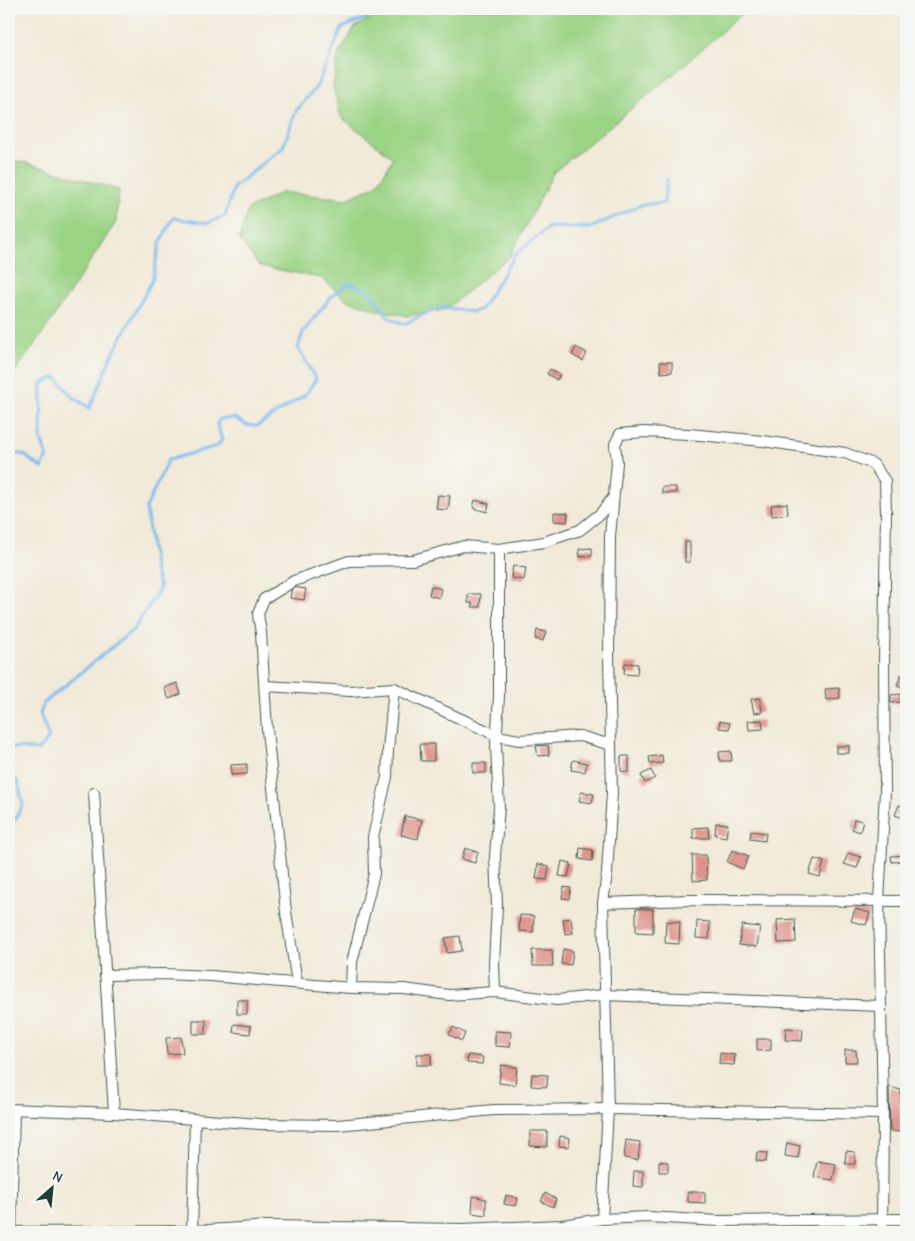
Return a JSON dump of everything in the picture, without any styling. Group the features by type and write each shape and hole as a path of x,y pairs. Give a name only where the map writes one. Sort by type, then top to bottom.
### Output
{"street":[{"path":"602,1219 608,1109 603,903 607,873 612,793 609,655 610,536 612,498 617,463 615,444 620,434 643,432 689,434 753,440 845,453 873,464 885,481 885,792 880,902 883,1114 882,1232"},
{"path":"297,983 286,912 267,730 261,633 258,614 264,599 294,582 349,561 413,560 464,546 499,549 544,542 580,530 600,514 612,498"},
{"path":"495,992 494,964 497,906 495,856 499,807 496,746 498,736 500,628 499,549"},
{"path":"265,686 350,691 394,688 498,736 519,740 580,736 611,745"},
{"path":"351,988 352,962 374,874 373,837 387,777 394,688"},
{"path":"94,794 114,1113"},
{"path":"603,903 690,900 906,902"},
{"path":"105,975 211,976 351,988 404,989 449,995 495,992 557,1000 604,995 882,1006"},
{"path":"883,1114 608,1109 494,1110 338,1125 260,1124 114,1113 11,1110 11,1232 192,1231 278,1226 472,1228 562,1225 602,1219 648,1217 718,1221 906,1219"},
{"path":"192,1231 195,1120"}],"green space":[{"path":"388,9 747,9 676,72 554,172 510,256 445,310 408,316 377,310 347,300 321,278 259,266 239,239 248,209 283,192 347,199 377,185 393,158 341,117 333,87 338,55 355,27"},
{"path":"9,160 31,164 119,190 116,222 45,330 9,380"}],"building":[{"path":"576,347 587,353 583,361 572,355"},
{"path":"660,362 672,362 672,372 661,373"},
{"path":"550,369 560,375 557,380 547,374"},
{"path":"662,487 676,487 676,493 662,493"},
{"path":"438,495 450,496 448,510 436,509"},
{"path":"475,500 489,504 487,512 473,508"},
{"path":"787,503 788,514 772,516 771,505"},
{"path":"554,512 568,513 567,522 554,521"},
{"path":"685,542 690,542 690,562 685,562"},
{"path":"592,548 592,556 580,557 579,549"},
{"path":"513,566 526,568 524,580 511,578"},
{"path":"431,586 441,589 439,598 429,595"},
{"path":"292,587 306,589 304,600 290,598"},
{"path":"468,594 481,594 480,607 472,607 472,603 468,603"},
{"path":"537,630 546,632 543,641 535,639"},
{"path":"625,663 638,664 637,675 624,674"},
{"path":"901,675 906,678 906,689 897,685"},
{"path":"177,683 181,694 169,699 164,688"},
{"path":"839,688 840,698 826,700 825,689"},
{"path":"901,694 901,702 891,703 891,695"},
{"path":"760,698 762,712 754,713 751,699"},
{"path":"762,720 763,729 749,730 748,721"},
{"path":"720,721 730,723 729,729 719,728"},
{"path":"420,744 434,744 434,761 421,761"},
{"path":"548,745 549,755 538,756 536,746"},
{"path":"836,746 849,746 849,753 836,753"},
{"path":"731,751 732,761 720,761 719,752"},
{"path":"662,755 663,763 650,764 649,757"},
{"path":"621,756 629,756 629,772 621,771"},
{"path":"573,760 587,763 585,772 571,770"},
{"path":"473,763 486,763 486,773 473,773"},
{"path":"247,764 247,774 231,775 231,765"},
{"path":"651,770 655,778 645,783 641,775"},
{"path":"581,792 594,794 592,803 579,801"},
{"path":"899,805 906,808 906,819 895,815"},
{"path":"405,816 422,820 418,839 401,835"},
{"path":"854,819 863,821 860,832 852,829"},
{"path":"716,823 728,824 726,837 715,835"},
{"path":"708,827 709,838 693,838 693,828"},
{"path":"751,831 766,833 765,841 750,839"},
{"path":"465,848 478,852 475,863 462,859"},
{"path":"580,848 593,850 592,861 579,859"},
{"path":"732,850 749,856 743,869 727,862"},
{"path":"848,853 861,857 857,868 844,864"},
{"path":"692,855 706,855 707,880 693,881"},
{"path":"904,855 904,861 892,862 891,856"},
{"path":"814,859 824,862 820,877 809,874"},
{"path":"562,861 571,863 568,877 559,876"},
{"path":"538,864 549,866 547,880 536,879"},
{"path":"564,887 571,888 569,899 562,898"},
{"path":"636,909 653,909 653,933 636,932"},
{"path":"855,909 870,913 866,925 851,921"},
{"path":"520,915 534,916 533,932 519,931"},
{"path":"571,918 573,933 565,934 563,919"},
{"path":"795,919 796,942 778,943 777,920"},
{"path":"666,921 680,922 679,944 665,943"},
{"path":"697,921 710,922 709,939 696,938"},
{"path":"742,925 760,927 757,947 739,945"},
{"path":"460,936 462,951 447,953 445,938"},
{"path":"563,949 573,951 571,965 561,964"},
{"path":"532,950 552,950 553,966 533,966"},
{"path":"237,1000 247,1000 247,1014 237,1014"},
{"path":"193,1020 206,1020 206,1034 193,1034"},
{"path":"234,1024 251,1026 250,1034 233,1032"},
{"path":"453,1027 465,1033 462,1041 449,1035"},
{"path":"786,1028 803,1029 802,1041 785,1040"},
{"path":"495,1031 511,1032 510,1047 495,1046"},
{"path":"181,1037 183,1053 167,1054 166,1038"},
{"path":"757,1039 771,1039 771,1050 757,1051"},
{"path":"845,1050 856,1050 857,1062 845,1062"},
{"path":"720,1053 735,1055 734,1065 719,1064"},
{"path":"417,1054 431,1054 431,1065 417,1065"},
{"path":"468,1055 483,1057 482,1064 467,1063"},
{"path":"501,1065 517,1067 515,1085 499,1083"},
{"path":"532,1074 548,1075 547,1087 531,1086"},
{"path":"889,1087 901,1090 900,1132 890,1131"},
{"path":"530,1131 547,1131 547,1147 530,1146"},
{"path":"560,1136 570,1138 569,1147 559,1146"},
{"path":"626,1140 640,1142 638,1160 624,1158"},
{"path":"787,1143 800,1146 798,1158 785,1156"},
{"path":"846,1151 855,1152 855,1164 845,1164"},
{"path":"757,1152 767,1153 766,1162 756,1161"},
{"path":"659,1161 668,1162 668,1172 659,1172"},
{"path":"817,1161 836,1164 833,1180 814,1177"},
{"path":"634,1171 643,1171 643,1187 633,1186"},
{"path":"688,1192 705,1192 705,1203 688,1202"},
{"path":"545,1193 556,1199 553,1207 541,1201"},
{"path":"506,1195 518,1198 516,1206 504,1204"},
{"path":"473,1196 486,1199 486,1215 472,1213"}],"waterway":[{"path":"9,451 24,455 42,468 47,456 41,439 42,383 56,377 73,397 90,408 111,357 152,281 160,243 173,218 207,223 225,216 234,187 283,147 296,111 317,86 342,28 387,9"},
{"path":"9,747 38,750 49,738 40,714 44,703 134,629 160,588 154,569 146,508 168,460 217,446 222,440 217,424 220,419 235,418 246,425 257,426 305,395 316,379 298,348 303,332 331,297 349,283 368,290 388,317 404,324 440,307 473,312 481,309 515,255 549,227 590,228 641,205 664,203 667,179"},
{"path":"9,773 18,782 23,805 9,830"}]}
